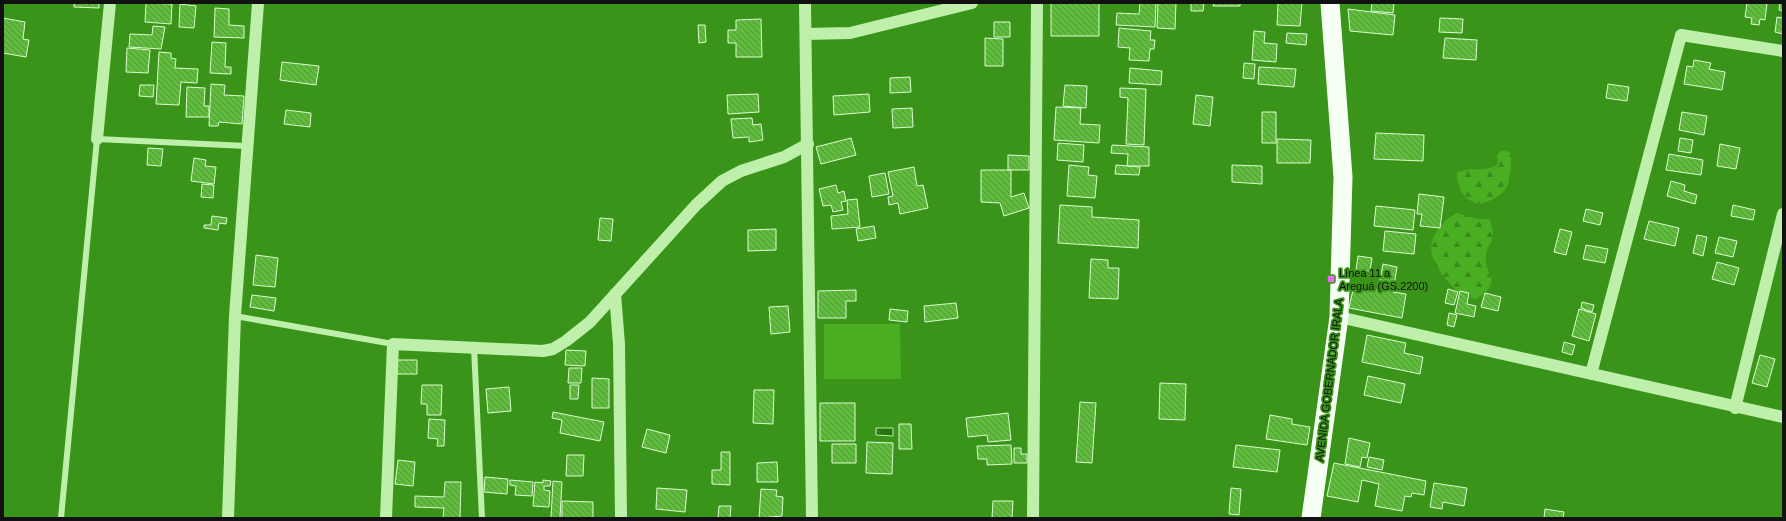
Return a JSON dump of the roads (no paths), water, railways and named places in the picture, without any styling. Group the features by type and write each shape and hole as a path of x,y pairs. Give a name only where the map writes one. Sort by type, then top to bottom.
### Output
{"main road":[{"name":"AVENIDA GOBERNADOR IRALA","path":"1311,518 1339,317 1343,177 1330,3"}],"street":[{"path":"97,139 110,3"},
{"path":"228,518 235,316 258,3"},
{"path":"805,3 812,518"},
{"path":"806,34 850,33 972,3"},
{"path":"1033,518 1037,3"},
{"path":"1591,374 1681,35 1783,50"},
{"path":"386,518 393,344 543,351 553,349 566,341 590,322 696,205 722,181 741,170 784,157 808,144"},
{"path":"1735,408 1783,214"},
{"path":"615,294 619,344 621,518"},
{"path":"1339,317 1735,408 1783,417"}],"lane":[{"path":"61,518 97,139 247,146"},
{"path":"235,316 393,344"},
{"path":"474,347 482,518"}],"water":[{"path":"876,428 893,428 893,436 876,435"}],"place":[{"name":"Línea 11 a Areguá (GS.2200)","path":"1331,279"}]}
